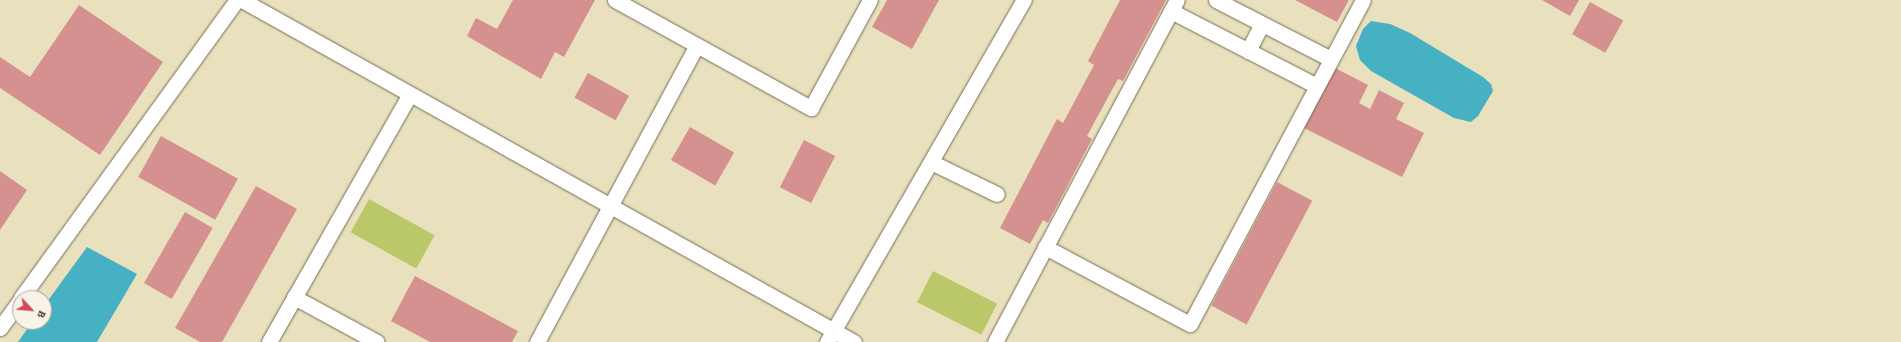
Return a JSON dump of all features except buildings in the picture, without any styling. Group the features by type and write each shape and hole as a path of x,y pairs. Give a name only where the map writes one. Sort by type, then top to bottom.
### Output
{"lane":[{"path":"28,290 237,0"},
{"path":"242,0 610,206 830,336 854,342"},
{"path":"614,0 811,108 870,0"},
{"path":"830,336 1024,0"},
{"path":"1216,0 1331,59"},
{"path":"1046,247 1190,324 1363,0"},
{"path":"995,342 1174,5 1248,50 1317,86"},
{"path":"1248,50 1262,24"},
{"path":"537,342 697,45"},
{"path":"269,342 410,94"},
{"path":"931,162 997,194"},
{"path":"294,297 377,342"},
{"path":"0,328 12,311"}],"green space":[{"path":"369,199 435,235 416,269 351,232"},
{"path":"933,271 997,304 981,335 917,302"}],"water":[{"path":"1371,21 1390,24 1410,33 1483,77 1491,84 1493,91 1478,116 1471,122 1454,118 1371,71 1360,60 1356,46 1363,29"},
{"path":"87,247 137,274 97,342 18,342 26,330 52,330 52,295"}]}
